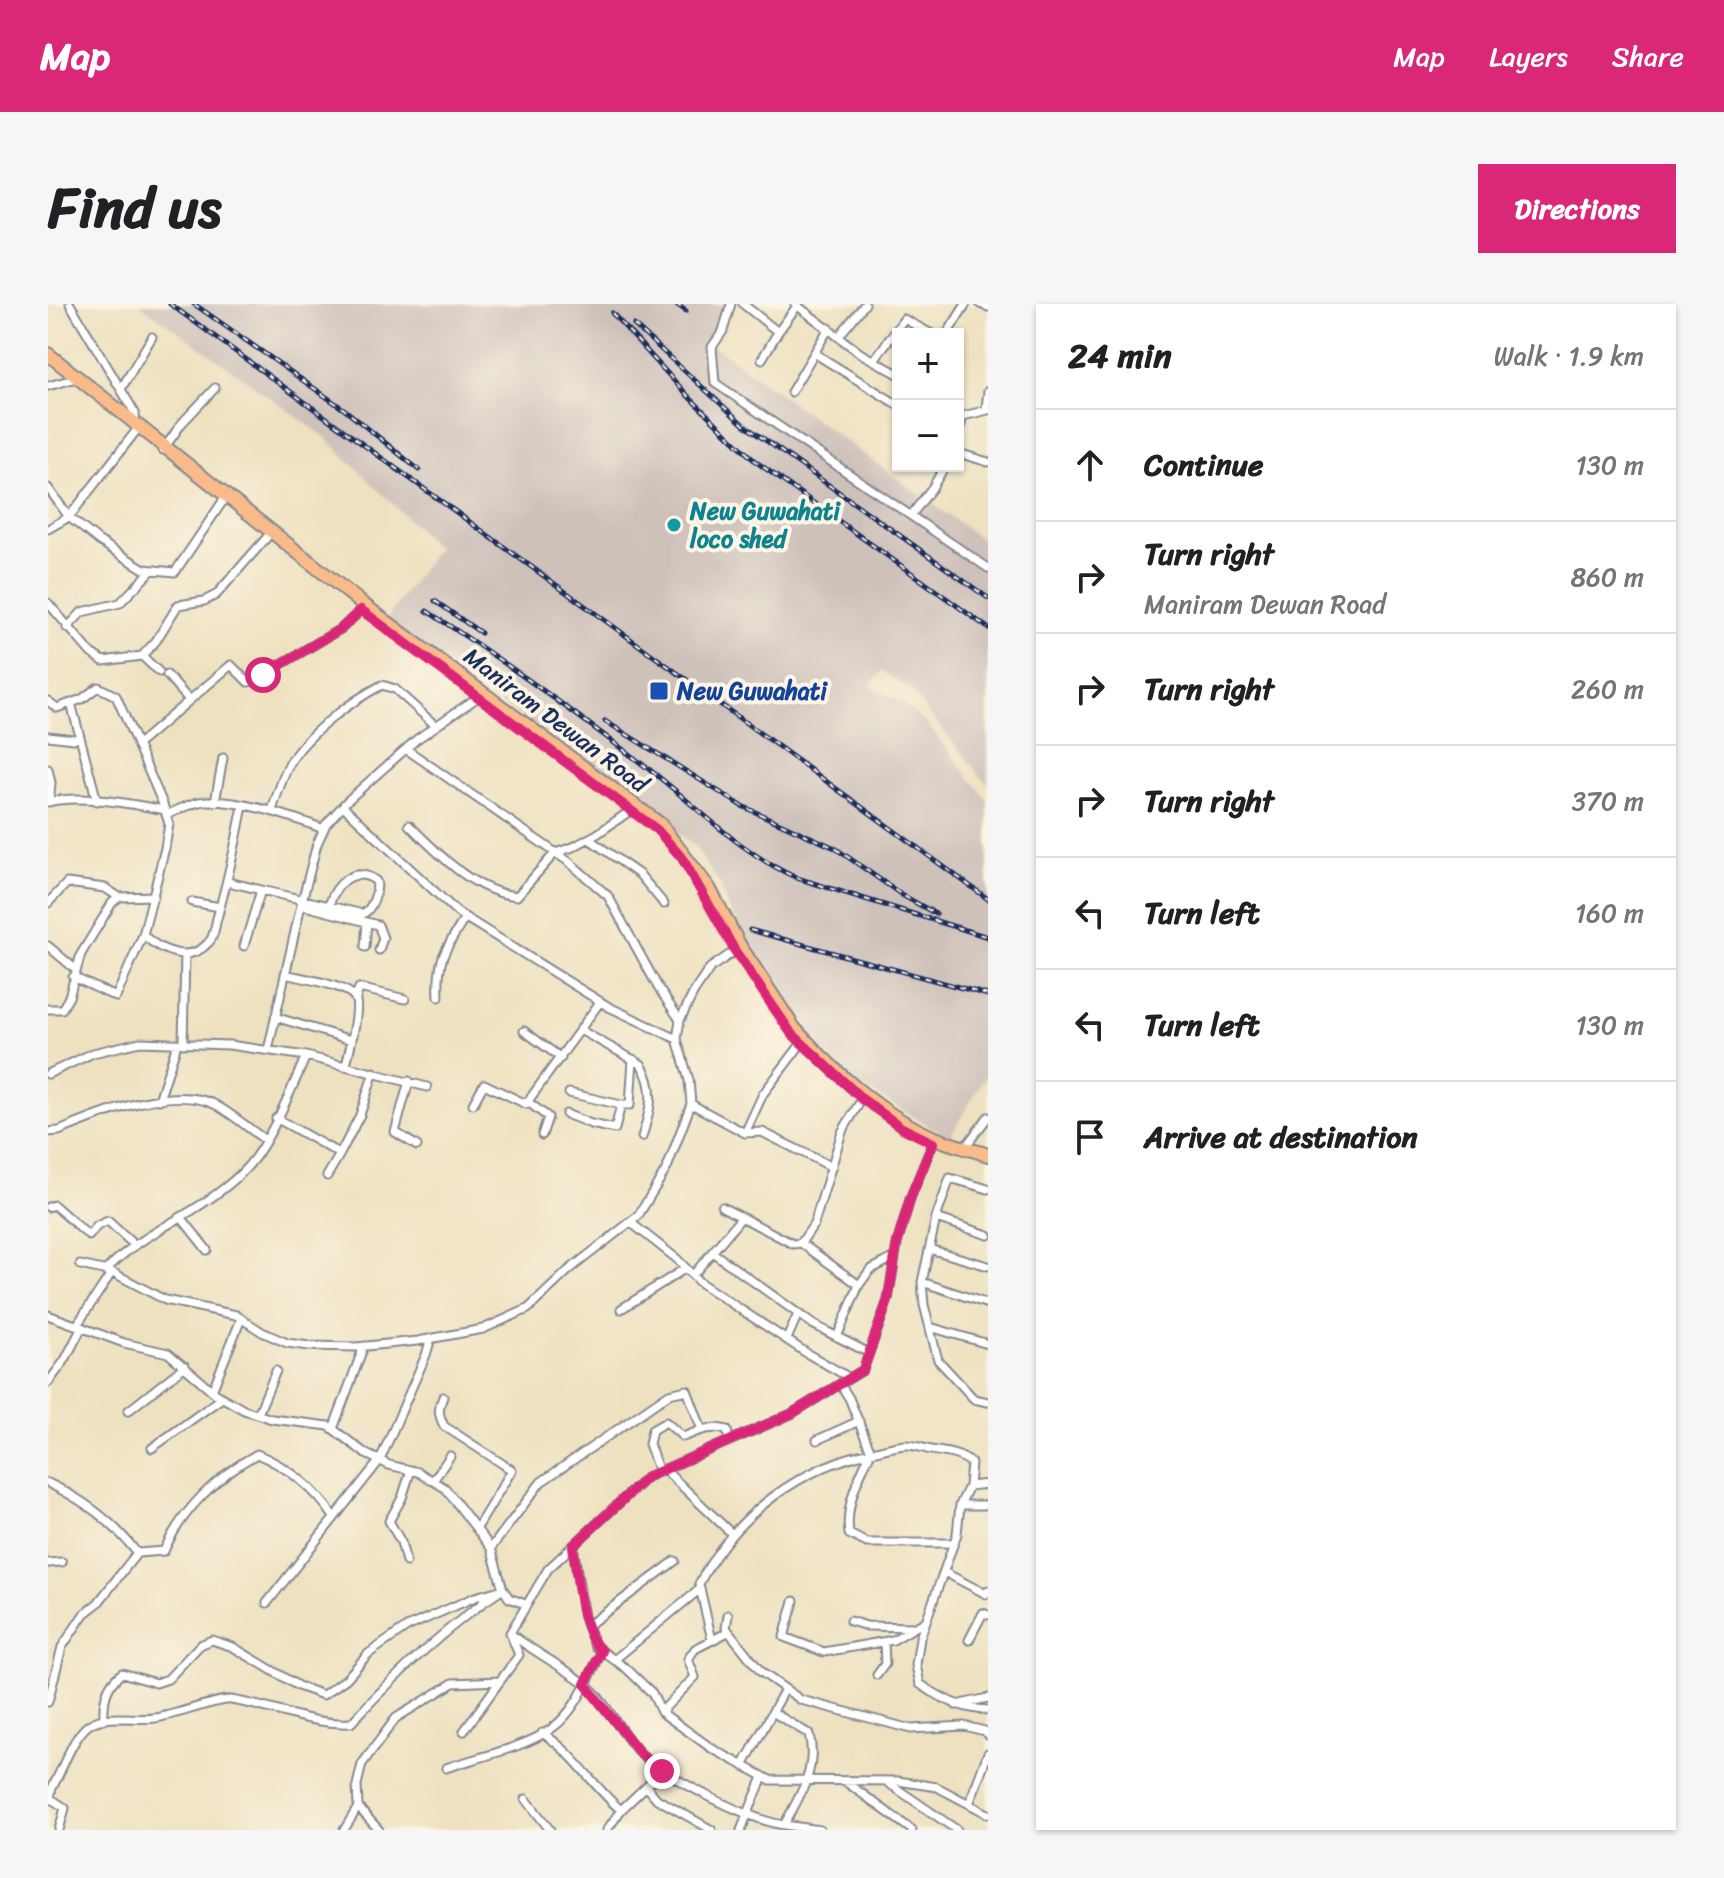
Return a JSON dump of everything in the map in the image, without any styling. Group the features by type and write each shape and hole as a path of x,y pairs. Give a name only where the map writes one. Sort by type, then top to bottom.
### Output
{"main road":[{"name":"Maniram Dewan Road","path":"48,354 74,380"},
{"name":"Maniram Dewan Road","path":"48,361 363,608 660,824 709,888 740,946 794,1028 864,1096"},
{"name":"Maniram Dewan Road","path":"226,498 327,579"},
{"name":"Maniram Dewan Road","path":"480,694 657,830 682,858 735,951 801,1044 902,1128 988,1158"}],"street":[{"path":"48,529 69,517 136,427 135,413 70,304"},
{"path":"731,304 723,331 712,347 715,383 988,568"},
{"path":"743,304 778,332"},
{"path":"839,336 865,304"},
{"path":"951,328 966,304"},
{"path":"980,304 988,307"},
{"path":"762,359 796,305 892,370"},
{"path":"897,328 904,319 921,328"},
{"path":"791,392 829,328"},
{"path":"874,360 892,335"},
{"path":"121,389 152,337"},
{"path":"814,353 892,401"},
{"path":"48,386 74,380"},
{"path":"164,450 182,423 215,388"},
{"path":"964,414 987,410 988,391"},
{"path":"964,455 988,462"},
{"path":"912,514 941,472"},
{"path":"48,488 69,517 99,541 144,569 175,572 226,498"},
{"path":"48,603 67,628 103,661 142,656 156,641 178,605 204,601 216,595 269,535"},
{"path":"67,628 82,612 120,603 152,570"},
{"path":"137,745 231,665 248,682 253,681 342,628 363,608"},
{"path":"142,656 189,700"},
{"path":"272,811 292,759 318,732 365,694 382,685 395,689 436,726"},
{"path":"48,701 57,708 82,699 98,687 116,696 169,824 143,935 116,997 74,973 48,946"},
{"path":"268,1050 302,902 324,829 406,749 480,694"},
{"path":"71,703 97,801"},
{"path":"48,736 79,737"},
{"path":"406,749 555,853 608,896 659,989 680,1020"},
{"path":"215,802 223,758"},
{"path":"48,769 51,783 49,802 128,803 166,813 196,803 215,802 272,811 324,829"},
{"path":"143,935 153,944 176,954 195,953 211,942 228,882 243,806"},
{"path":"344,807 465,918 600,1002 677,1039"},
{"path":"409,825 478,884 502,894 517,896 555,853 589,839 630,811"},
{"path":"589,839 640,875 664,904"},
{"path":"302,902 367,913 378,887 376,881 367,876 352,876 337,885 329,906"},
{"path":"228,882 378,925 383,938 379,950"},
{"path":"48,903 67,883 105,888 119,897 154,896"},
{"path":"244,946 261,890"},
{"path":"48,1009 62,1009 69,997 81,954 112,903 119,897"},
{"path":"192,902 220,907"},
{"path":"439,997 441,956 465,918"},
{"path":"365,947 367,922"},
{"path":"80,1265 109,1272 165,1300 236,1315 287,1343 364,1346 431,1338 483,1329 528,1309 569,1270 638,1216 667,1168 691,1104 689,1080 677,1039 680,1020 710,968 735,951"},
{"path":"159,1100 180,1044 185,954"},
{"path":"285,974 348,990 356,999"},
{"path":"346,1065 359,988 405,999"},
{"path":"528,1102 600,1002"},
{"path":"275,1017 351,1040"},
{"path":"580,1030 641,1064 647,1074 652,1092 651,1108 642,1137"},
{"path":"524,1031 561,1058"},
{"path":"48,1074 93,1053 140,1042 229,1045 306,1056 427,1087"},
{"path":"745,1133 763,1094 801,1044"},
{"path":"48,1383 65,1360 109,1272 134,1245 228,1185 253,1160 306,1056"},
{"path":"569,1093 627,1106 631,1102 633,1059"},
{"path":"327,1176 360,1115 374,1072"},
{"path":"409,1081 407,1098 395,1132 417,1146"},
{"path":"473,1104 484,1084 526,1104 528,1102 548,1117 542,1135"},
{"path":"801,1243 814,1224 842,1132 864,1096"},
{"path":"48,1132 59,1131 137,1103 186,1097 213,1104 264,1139"},
{"path":"691,1104 745,1133 762,1132 832,1167"},
{"path":"566,1114 615,1129 621,1105"},
{"path":"963,1150 988,1117"},
{"path":"276,1118 340,1154"},
{"path":"464,1731 519,1655 510,1633 548,1569 647,1477 791,1414 863,1370 888,1300 895,1257 911,1196 934,1141"},
{"path":"988,1189 950,1178 936,1218 922,1282 938,1360 974,1399 988,1402"},
{"path":"48,1207 54,1205 89,1236 97,1226 108,1221 134,1245"},
{"path":"722,1207 793,1244 801,1243 859,1285"},
{"path":"181,1217 207,1250"},
{"path":"693,1275 741,1218"},
{"path":"936,1218 988,1235"},
{"path":"630,1222 693,1275 850,1378"},
{"path":"929,1249 988,1266"},
{"path":"712,1252 798,1314 867,1352"},
{"path":"837,1337 859,1285 870,1270 895,1257"},
{"path":"621,1309 686,1268"},
{"path":"922,1282 988,1304"},
{"path":"787,1339 798,1314"},
{"path":"48,1315 124,1343 168,1353 222,1398 272,1419 333,1429 366,1454 411,1470 445,1488 491,1548 503,1589 509,1598 525,1604"},
{"path":"212,1391 241,1319"},
{"path":"930,1327 988,1344"},
{"path":"267,1603 380,1460 431,1338"},
{"path":"333,1429 364,1346"},
{"path":"128,1411 185,1366"},
{"path":"258,1414 276,1371"},
{"path":"840,1384 871,1452 850,1500 847,1519 849,1534 867,1543 954,1543"},
{"path":"491,1548 541,1482 669,1394 687,1390 702,1430"},
{"path":"443,1397 438,1408 444,1426 512,1470 477,1528"},
{"path":"152,1448 222,1398"},
{"path":"817,1440 859,1421"},
{"path":"729,1441 727,1430 718,1427 683,1437 666,1422 652,1430 649,1444 662,1470 732,1534"},
{"path":"712,1640 699,1584 732,1534 768,1499 826,1466 871,1452 906,1445 966,1458 971,1463 969,1486 960,1505 954,1543 926,1621 916,1665 920,1684 956,1705 988,1710"},
{"path":"48,1702 62,1647 84,1614 98,1603 137,1553 164,1551 171,1535 210,1487 236,1466 257,1454 271,1460 321,1498 334,1517"},
{"path":"433,1481 450,1456"},
{"path":"406,1562 401,1542 389,1521 402,1498 411,1470"},
{"path":"48,1483 96,1510 113,1524 137,1553"},
{"path":"969,1486 988,1484"},
{"path":"960,1505 988,1505"},
{"path":"573,1546 587,1626 595,1646 652,1693 661,1712 711,1748 770,1780 887,1782 937,1787 988,1814"},
{"path":"587,1626 675,1561"},
{"path":"48,1563 62,1562"},
{"path":"944,1572 986,1594 988,1591"},
{"path":"104,1720 106,1695 111,1681 122,1673 156,1683 168,1679 200,1645 212,1640 233,1647 298,1686 323,1695 346,1679 368,1654 407,1627 475,1597 503,1589"},
{"path":"59,1830 65,1808 49,1799 52,1779 83,1729 93,1722 159,1718 227,1699 332,1724 351,1723 433,1643 503,1589"},
{"path":"614,1660 700,1589"},
{"path":"794,1601 784,1637 824,1652 893,1640 926,1621"},
{"path":"969,1640 983,1613 988,1615"},
{"path":"728,1615 728,1632 761,1672 801,1700 911,1729 964,1726 985,1731 988,1735"},
{"path":"850,1621 867,1626 915,1627"},
{"path":"661,1712 695,1677 688,1659 695,1649 728,1632"},
{"path":"510,1633 585,1684 639,1752 662,1771 772,1823 820,1830"},
{"path":"877,1675 885,1664 884,1642"},
{"path":"446,1768 553,1728 577,1699 602,1651"},
{"path":"344,1830 358,1807 357,1785 362,1764 396,1718 453,1683 500,1681"},
{"path":"743,1766 784,1691"},
{"path":"956,1705 988,1698"},
{"path":"774,1713 809,1734 813,1748 807,1782 784,1825"},
{"path":"542,1733 560,1744 605,1797 621,1810"},
{"path":"969,1804 988,1753"},
{"path":"607,1830 621,1810 662,1771"},
{"path":"741,1830 763,1777"},
{"path":"846,1782 912,1830"},
{"path":"887,1782 957,1830"},
{"path":"646,1786 657,1799 712,1830"},
{"path":"526,1799 550,1830"},
{"path":"358,1807 379,1830"}],"shaded area":[{"path":"140,304 729,304 707,341 988,544 988,785 909,689 882,671 870,686 900,701 927,724 988,800 988,1072 949,1138 855,1082 788,1016 731,912 720,884 695,847 629,792 385,621 437,548 325,437"}],"railway":[{"path":"170,304 988,899"},
{"path":"194,304 345,410 419,470"},
{"path":"676,304 686,311"},
{"path":"612,313 689,397 755,461 988,628"},
{"path":"634,325 744,425 988,598"},
{"path":"435,601 481,633"},
{"path":"427,611 568,708 650,770 738,843 776,868 797,878 988,937"},
{"path":"605,721 742,806 835,848 902,895 936,914"},
{"path":"750,930 988,995"}],"place":[{"name":"New Guwahati loco shed","path":"674,525"},
{"name":"New Guwahati","path":"659,691"}],"route":[{"path":"263,675 342,628 361,610 657,830 682,858 735,951 791,1033 862,1099 902,1128 933,1143 911,1196 897,1244 888,1300 863,1370 791,1414 647,1477 573,1546 584,1617 595,1646 602,1651 585,1684 639,1752 662,1771"}]}
